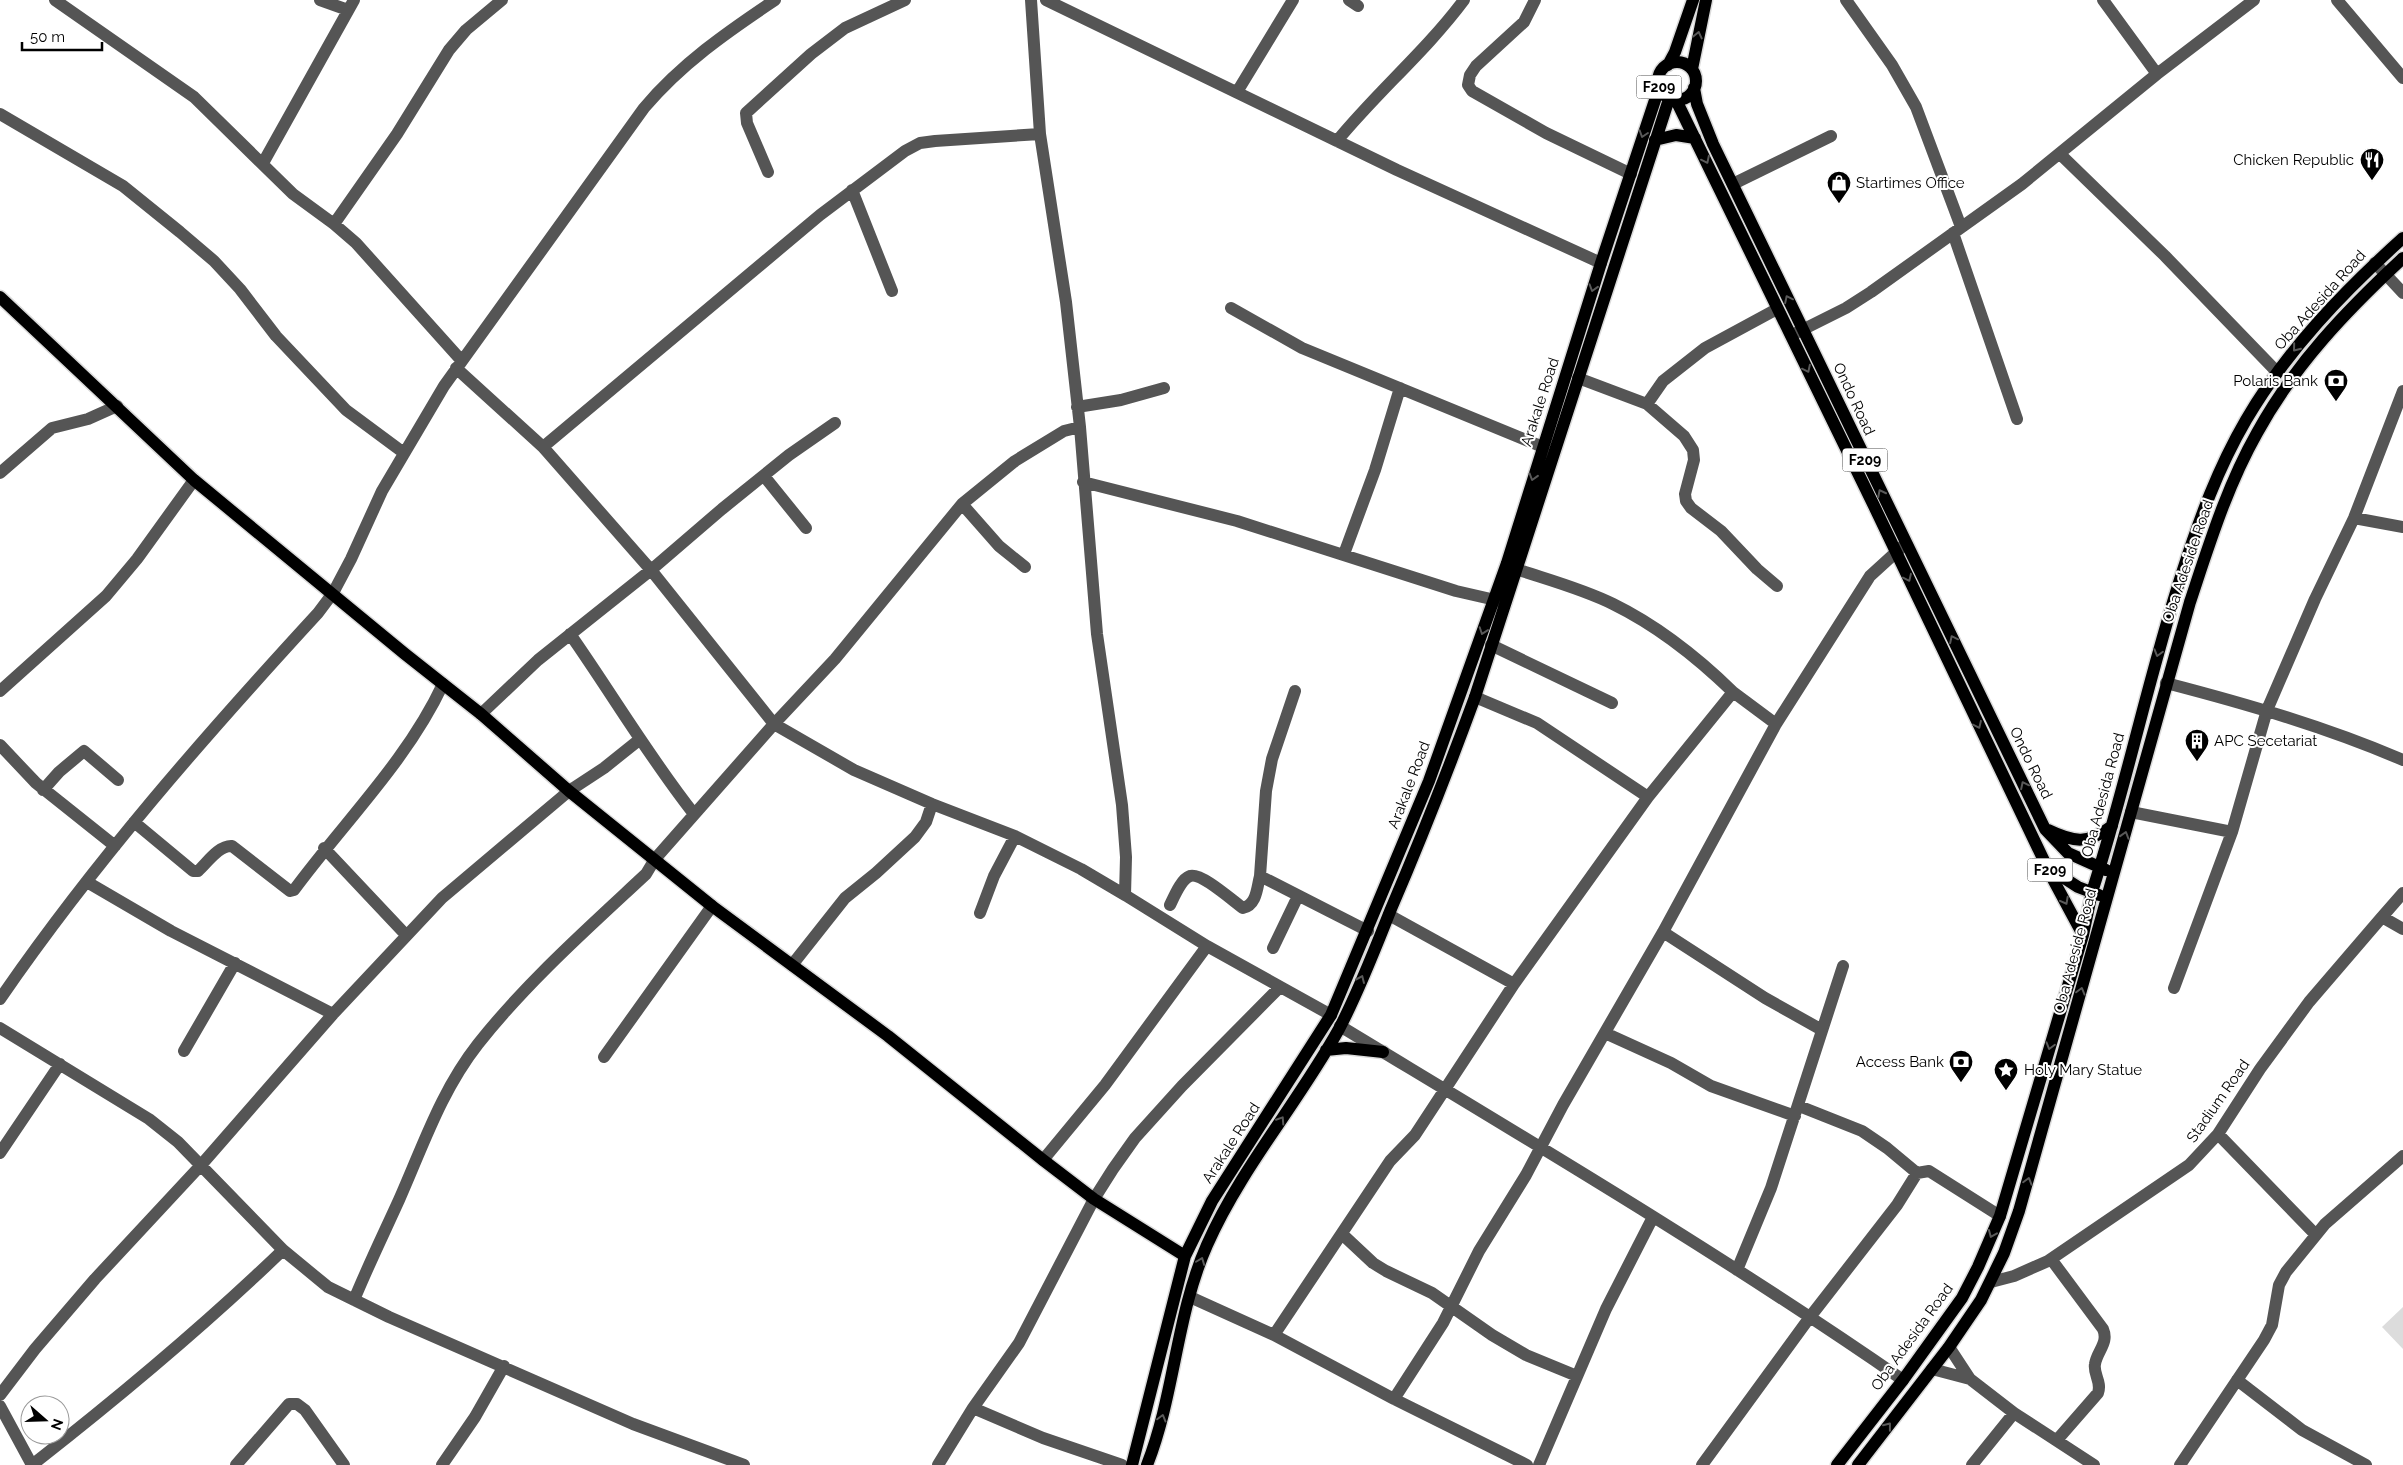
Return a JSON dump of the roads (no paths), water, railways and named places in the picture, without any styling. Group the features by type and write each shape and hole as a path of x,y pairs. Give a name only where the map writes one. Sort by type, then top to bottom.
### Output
{"main road":[{"name":"F209","path":"1693,0 1675,52 1659,74 1659,88 1673,100 1687,97 1696,82 1692,70 1706,0"},
{"name":"F209","path":"1668,64 1681,63 1692,70"},
{"name":"Arakale Road","path":"1147,1465 1154,1448 1170,1386 1190,1296 1207,1244 1241,1182 1340,1026 1442,786 1475,697 1491,645 1499,601 1542,447 1659,88"},
{"name":"Ondo Road","path":"1694,88 1713,144 1733,184 1895,551 2047,868"},
{"name":"Arakale Road","path":"1132,1465 1185,1256 1212,1201 1331,1015 1368,931 1499,601 1516,569 1655,140 1673,100"},
{"name":"Ondo Road","path":"1673,100 1695,138 1777,309 1797,332 1906,543 2045,829"},
{"path":"1655,140 1676,135 1695,138"},
{"name":"Oba Adesida Road","path":"1836,1465 1903,1380 1962,1298 2000,1216 2082,935 2092,892 2112,826 2150,682 2200,517 2221,468 2246,420 2277,372 2325,314 2375,262 2403,238"},
{"name":"Oba Adeside Road","path":"1858,1465 1932,1370 1991,1282 2019,1212 2190,602 2221,512 2257,432 2308,355 2403,258"},
{"path":"0,297 194,480 481,714 569,791 712,906 888,1036 1094,1199 1185,1256"},
{"path":"1429,781 1442,786"},
{"path":"2045,829 2080,841 2100,836 2112,826"},
{"name":"F209","path":"2045,829 2068,853 2113,872"},
{"name":"F209","path":"2047,868 2072,883 2106,897"},
{"path":"2047,868 2082,935"},
{"path":"1326,1050 1346,1048 1383,1052"},
{"path":"2034,1100 2049,1105"},
{"path":"1252,1140 1263,1149"},
{"path":"1154,1382 1170,1386"}],"street":[{"path":"55,0 194,97 264,163 293,194 356,243 459,364 543,447 651,570 774,724 854,770 932,804 1015,836 1081,869 1279,988 1331,1015"},
{"path":"264,163 351,5 320,0"},
{"path":"334,224 370,174 449,50 466,30 502,0"},
{"path":"0,1000 37,946 134,822 177,770 318,613 333,593 351,559 382,491 459,364 644,108 665,83 696,56 775,0"},
{"path":"768,172 747,122 746,113 811,54 845,28 905,0"},
{"path":"1031,0 1040,134 1066,302 1080,427 1083,482 1097,634 1122,806 1126,857 1125,895"},
{"path":"1046,0 1507,222 1601,263"},
{"path":"1237,92 1293,0"},
{"path":"1337,141 1363,109 1421,52 1464,0"},
{"path":"1535,0 1524,22 1470,75 1468,85 1472,91 1546,133 1631,174"},
{"path":"1846,0 1892,65 1916,107 1957,230 2016,419"},
{"path":"2103,0 2157,74"},
{"path":"1797,332 1871,292 1957,230 2060,154 2157,74 2254,0"},
{"path":"2337,0 2403,78"},
{"path":"0,114 123,186 194,244 214,261 240,289 276,336 346,410 404,453"},
{"path":"543,447 852,190 905,151 920,143 1040,134"},
{"path":"1733,184 1831,136"},
{"path":"2060,154 2165,256 2277,372"},
{"path":"852,190 892,291"},
{"path":"2375,262 2403,293"},
{"path":"1231,308 1302,348 1542,447"},
{"path":"1646,404 1663,381 1705,348 1777,309"},
{"path":"1578,378 1646,404 1684,436 1693,450 1693,467 1685,494 1686,501 1721,531 1756,569 1777,586"},
{"path":"1077,408 1121,400 1164,388"},
{"path":"1344,554 1375,470 1400,388"},
{"path":"2174,988 2232,832 2267,710 2315,599 2354,518 2403,391"},
{"path":"0,473 52,428 88,419 117,406"},
{"path":"481,714 538,660 651,570 802,445 835,422"},
{"path":"354,1300 400,1199 432,1120 451,1084 478,1045 534,981 646,874 655,859 694,814 835,659 962,504 1015,461 1064,431 1080,427"},
{"path":"764,476 806,528"},
{"path":"0,691 111,591 138,559 194,480"},
{"path":"1083,482 1237,521 1456,591 1499,601"},
{"path":"962,504 999,546 1025,567"},
{"path":"2354,518 2403,527"},
{"path":"1394,1400 1451,1306 1479,1251 1526,1175 1539,1148 1663,932 1776,724 1870,576 1895,551 1906,543"},
{"path":"1516,569 1597,597 1640,619 1672,640 1712,672 1733,692 1776,724"},
{"path":"570,634 623,710 639,740 694,814"},
{"path":"1491,645 1612,703"},
{"path":"2166,683 2267,710 2364,743 2403,760"},
{"path":"134,822 193,871 198,871 219,851 232,846 290,892 294,890 324,848 412,740 431,710 443,684"},
{"path":"1170,905 1186,879 1191,875 1200,876 1243,908 1249,907 1254,902 1260,876 1266,791 1272,759 1296,691"},
{"path":"1274,1335 1390,1161 1415,1134 1514,984 1648,798 1733,692"},
{"path":"1475,697 1537,723 1648,798"},
{"path":"0,1395 35,1349 95,1279 202,1164 333,1014 442,898 569,791 604,768 639,740"},
{"path":"0,746 43,790 115,846"},
{"path":"43,790 59,772 84,751 118,780"},
{"path":"792,965 845,898 876,873 915,837 926,822 932,804"},
{"path":"2131,812 2232,832"},
{"path":"980,913 994,876 1015,836"},
{"path":"324,848 406,935"},
{"path":"1260,876 1368,931"},
{"path":"87,882 162,926 333,1014"},
{"name":"Stadium Road","path":"1991,1282 2030,1270 2051,1259 2189,1165 2218,1134 2260,1069 2309,1002 2403,893"},
{"path":"1273,948 1298,896"},
{"path":"604,1057 712,906"},
{"path":"1388,915 1514,984"},
{"path":"2382,917 2403,929"},
{"path":"1663,932 1765,998 1822,1030"},
{"path":"1043,1160 1105,1085 1208,946"},
{"path":"184,1051 235,963"},
{"path":"1737,1270 1758,1224 1797,1111 1843,966"},
{"path":"938,1465 972,1408 1019,1343 1094,1199 1135,1138 1182,1086 1279,988"},
{"path":"1340,1026 1653,1217 1810,1317 1903,1380"},
{"path":"0,1028 149,1119 202,1164 283,1250 328,1286 354,1300 633,1424 744,1465"},
{"path":"1604,1033 1671,1064 1711,1086 1862,1131 1918,1173"},
{"path":"0,1153 60,1064"},
{"path":"2218,1134 2316,1235"},
{"path":"2180,1465 2272,1325 2279,1285 2286,1272 2316,1235 2403,1156"},
{"path":"1702,1465 1810,1317 1854,1263 1918,1173 1929,1171 2000,1216"},
{"path":"1539,1465 1606,1309 1653,1217"},
{"path":"1342,1234 1373,1263 1432,1293 1492,1335 1526,1355 1578,1376"},
{"path":"0,1406 32,1465 141,1380 235,1296 283,1250"},
{"path":"2051,1259 2103,1328 2105,1338 2095,1362 2095,1371 2099,1384 2098,1392 2056,1440"},
{"path":"1190,1296 1274,1335 1394,1400 1527,1465"},
{"path":"1948,1347 1970,1379 2014,1413 2094,1465"},
{"path":"442,1465 475,1417 504,1366"},
{"path":"1932,1370 1970,1379"},
{"path":"2237,1380 2302,1430 2366,1465"},
{"path":"236,1465 289,1404 297,1404 305,1410 344,1465"},
{"path":"972,1408 1042,1438 1122,1465"},
{"path":"1972,1465 2014,1413"}],"place":[{"name":"Chicken Republic","path":"2372,181"},
{"name":"Startimes Office","path":"1839,204"},
{"name":"Polaris Bank","path":"2336,402"},
{"name":"APC Secetariat","path":"2197,762"},
{"name":"Access Bank","path":"1961,1083"},
{"name":"Holy Mary Statue","path":"2006,1091"}]}
